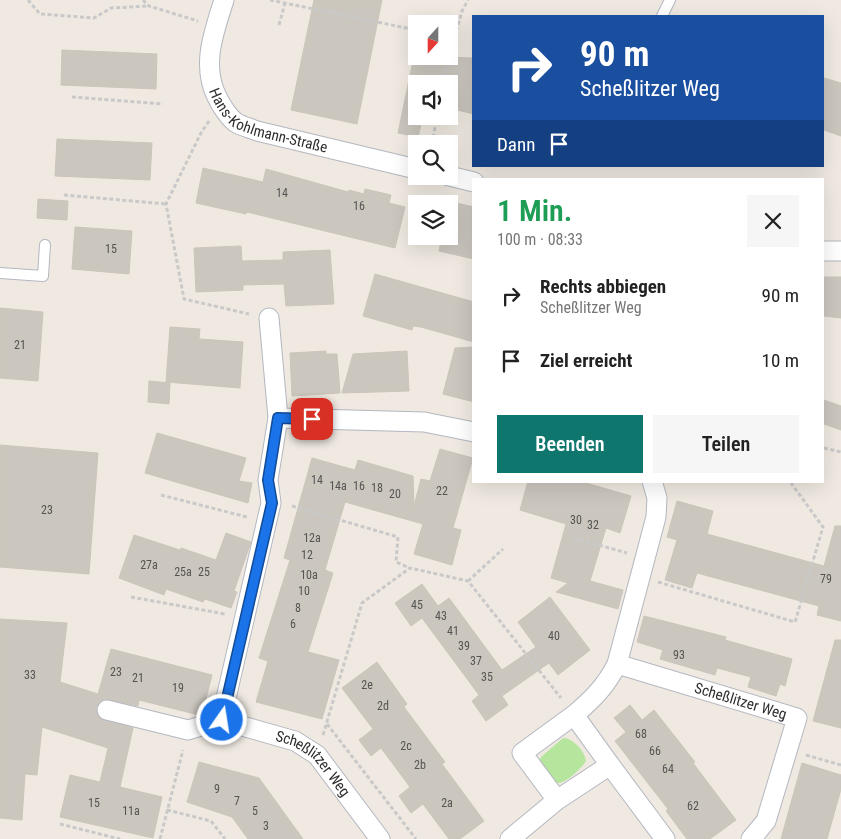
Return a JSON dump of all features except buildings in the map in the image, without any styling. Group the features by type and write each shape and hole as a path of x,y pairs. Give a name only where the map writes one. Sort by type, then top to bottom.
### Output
{"street":[{"name":"Hans-Kohlmann-Straße","path":"224,0 216,26 208,66 211,84 221,105 235,122 257,131 408,167"},
{"path":"458,178 472,182"},
{"path":"824,251 841,251"},
{"path":"107,710 188,730 222,720 272,503 268,480 278,418 269,318"},
{"path":"278,418 424,422 472,432"},
{"path":"557,800 522,753 574,715 602,690 617,664 656,518 657,498 653,483"},
{"name":"Scheßlitzer Weg","path":"617,664 797,718 766,821 751,839"},
{"path":"574,715 665,839"},
{"name":"Scheßlitzer Weg","path":"222,720 295,741 316,755 380,839"},
{"path":"510,839 557,800 614,770"}],"lane":[{"path":"662,15 670,0"},
{"path":"0,273 43,276 45,244"}],"path":[{"path":"28,0 40,14 94,18 111,8 149,6 216,26"},
{"path":"143,0 149,6"},
{"path":"270,0 408,28"},
{"path":"458,20 468,0"},
{"path":"279,25 284,3"},
{"path":"72,97 163,104"},
{"path":"221,105 201,133 166,204 184,299 269,318"},
{"path":"64,195 166,204"},
{"path":"824,448 841,452"},
{"path":"641,577 795,622 823,527 791,483"},
{"path":"162,495 267,523"},
{"path":"272,503 300,508 398,536 396,562 410,568 468,581 574,715"},
{"path":"574,538 646,558"},
{"path":"468,581 503,548"},
{"path":"316,755 362,603 410,568"},
{"path":"131,597 245,618"},
{"path":"326,723 416,839"},
{"path":"160,839 188,730"},
{"path":"788,751 841,765"},
{"path":"167,810 211,821 224,839"},
{"path":"60,824 120,839"}],"green space":[{"path":"563,738 571,740 578,746 586,761 567,780 558,783 550,778 539,761 541,757"}],"route":[{"path":"222,720 272,503 268,480 277,436 278,418 312,419"}]}
